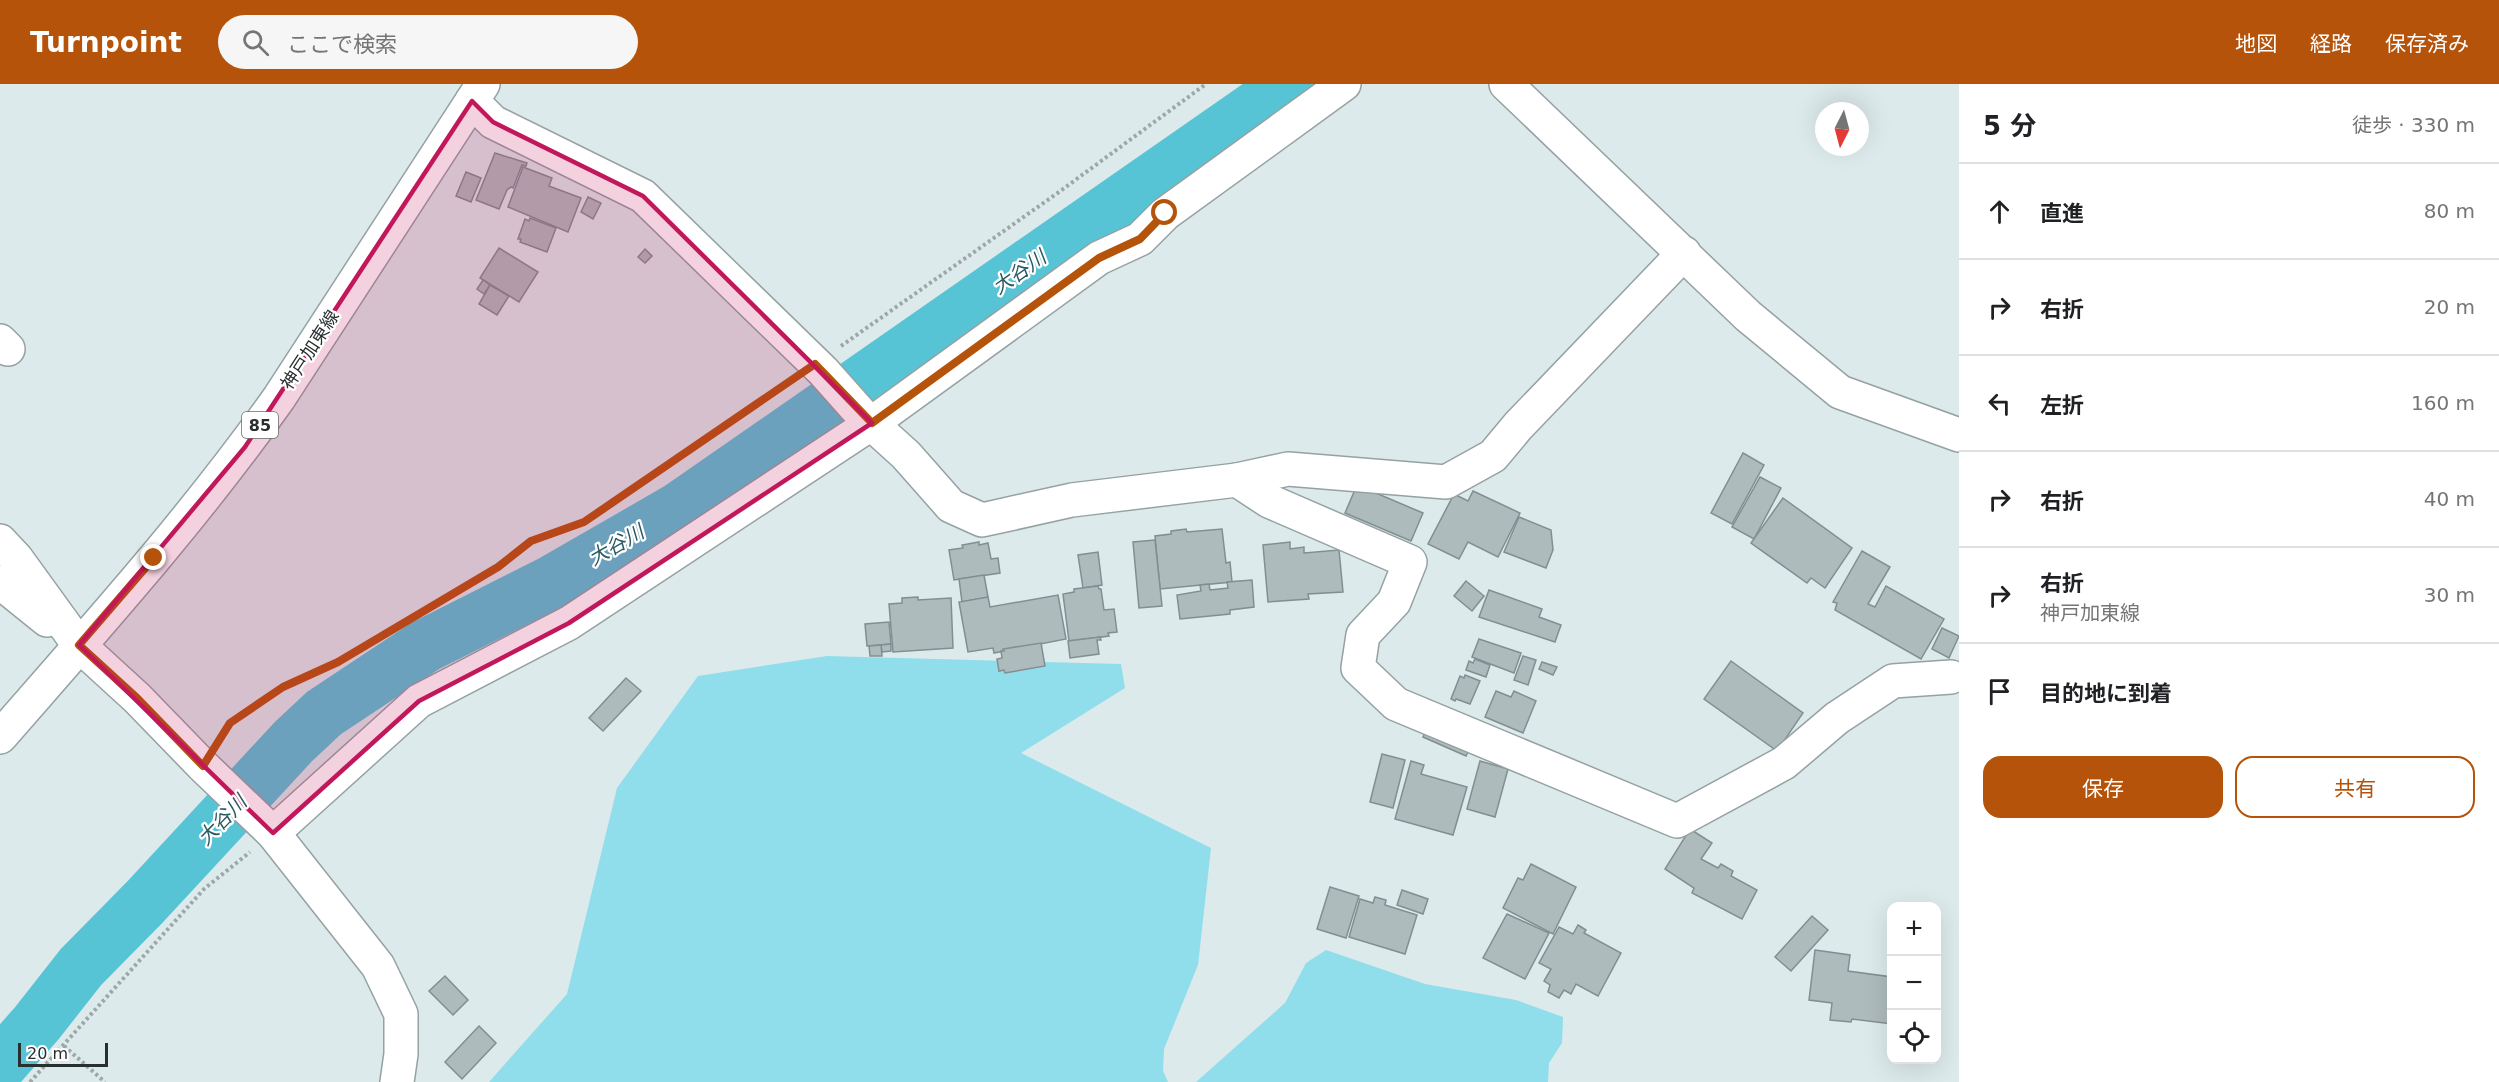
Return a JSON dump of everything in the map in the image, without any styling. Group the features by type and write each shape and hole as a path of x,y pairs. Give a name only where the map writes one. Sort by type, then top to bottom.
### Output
{"main road":[{"path":"266,826 419,701 569,623 1099,258 1140,239 1165,213 1344,84"},
{"path":"1506,84 1748,316 1840,392 1959,435"},
{"path":"477,93 493,122 643,196 819,367 867,419 906,455 951,506 982,520 1072,500 1237,480 1288,469 1446,482 1493,456 1518,426 1684,253"},
{"name":"神戸加東線","path":"0,737 198,507 245,447 477,93"},
{"path":"1237,480 1269,501 1410,562 1394,602 1363,635 1358,668 1396,704 1677,821 1784,763 1838,718 1893,681 1956,675"},
{"path":"0,541 16,558 79,645"},
{"path":"0,582 79,645 137,698 266,826 378,966 401,1014 401,1054 397,1082"}],"path":[{"path":"209,771 230,723 283,687 338,662 498,567 531,541 584,522 819,367 1206,84"},
{"path":"30,1082 204,889 266,826"},
{"path":"64,1046 105,1082"}],"highlighted area":[{"path":"472,101 493,122 643,196 872,423 569,623 419,701 273,833 79,645 245,447"}],"shaded area":[{"path":"827,656 1121,664 1125,688 1021,753 1211,848 1198,965 1164,1049 1163,1071 1168,1082 489,1082 567,994 617,788 698,676"},
{"path":"1326,950 1425,984 1516,1000 1563,1017 1562,1043 1549,1063 1548,1082 1196,1082 1285,1003 1306,963"}],"building":[{"path":"495,153 527,163 526,166 522,165 513,188 507,190 499,209 476,200"},
{"path":"523,167 552,178 549,186 581,198 568,232 508,207"},
{"path":"466,172 481,178 471,202 456,196"},
{"path":"588,197 601,203 593,219 581,212"},
{"path":"530,218 556,228 547,252 520,242 521,239 518,239 525,219 529,221"},
{"path":"499,248 538,272 519,302 480,278"},
{"path":"645,249 652,256 645,263 638,257"},
{"path":"483,280 490,285 484,294 477,289"},
{"path":"490,285 509,296 497,315 479,304"},
{"path":"1743,453 1764,465 1732,524 1711,513"},
{"path":"1760,477 1781,488 1754,539 1732,527"},
{"path":"1357,485 1423,513 1411,541 1345,513"},
{"path":"1473,491 1520,513 1498,557 1468,542 1459,559 1428,544 1454,494 1468,501"},
{"path":"1783,498 1852,548 1825,588 1811,578 1807,583 1751,543"},
{"path":"1519,517 1551,530 1553,550 1546,568 1504,552"},
{"path":"1186,529 1187,532 1222,529 1226,563 1230,562 1232,582 1160,589 1155,536"},
{"path":"1155,540 1162,606 1139,608 1133,542"},
{"path":"979,542 979,545 988,543 991,559 998,558 1000,573 954,580 949,550"},
{"path":"1290,542 1290,549 1304,547 1304,553 1339,550 1343,592 1308,594 1309,599 1268,602 1263,545"},
{"path":"1862,551 1890,567 1868,604 1875,607 1886,586 1944,619 1921,659 1835,610 1837,603 1833,602"},
{"path":"1098,552 1102,585 1083,588 1078,555"},
{"path":"984,575 988,597 962,602 959,579"},
{"path":"1252,580 1254,607 1230,610 1230,614 1180,619 1177,595 1201,591 1200,585 1209,584 1210,590 1228,588 1227,582"},
{"path":"1466,581 1484,596 1472,611 1454,596"},
{"path":"1098,586 1101,589 1104,610 1114,609 1117,632 1108,633 1109,636 1069,641 1063,594 1074,592 1074,589"},
{"path":"1489,590 1542,609 1539,617 1561,625 1555,642 1479,617"},
{"path":"1058,595 1066,639 994,653 993,648 968,652 959,602 988,597 990,607"},
{"path":"918,597 918,600 951,598 953,648 893,652 889,604 902,603 902,598"},
{"path":"889,622 891,644 867,646 865,624"},
{"path":"1942,628 1959,636 1949,658 1932,649"},
{"path":"1100,637 1101,640 1097,640 1099,654 1070,658 1068,641"},
{"path":"1479,639 1521,653 1514,673 1472,657"},
{"path":"1041,643 1045,666 1005,673 1004,670 999,671 997,659 1002,658 1003,649"},
{"path":"891,644 891,651 882,652 881,645"},
{"path":"881,645 882,656 870,656 869,646"},
{"path":"1523,656 1536,660 1528,685 1514,680"},
{"path":"1475,659 1490,665 1486,677 1466,670 1469,661 1473,663"},
{"path":"1731,661 1803,713 1777,751 1704,699"},
{"path":"1542,662 1557,667 1553,675 1539,669"},
{"path":"1465,675 1480,681 1470,704 1451,699 1460,676 1464,678"},
{"path":"626,678 641,691 603,731 589,718"},
{"path":"1496,691 1511,697 1514,691 1536,701 1523,733 1485,717"},
{"path":"1428,725 1471,745 1466,756 1423,737"},
{"path":"1382,754 1405,760 1393,808 1370,802"},
{"path":"1411,761 1424,765 1421,774 1467,787 1453,835 1395,819"},
{"path":"1480,761 1508,769 1495,817 1467,809"},
{"path":"1690,829 1712,843 1701,859 1718,868 1721,864 1733,871 1731,876 1757,890 1742,919 1692,893 1694,888 1665,869"},
{"path":"1531,864 1576,887 1553,934 1503,908 1518,878 1523,880"},
{"path":"1330,887 1359,896 1346,938 1317,929"},
{"path":"1402,890 1428,899 1423,914 1397,905"},
{"path":"1375,897 1386,900 1385,905 1417,915 1405,954 1349,937 1360,899 1373,903"},
{"path":"1507,914 1549,933 1525,979 1483,958"},
{"path":"1812,916 1828,930 1791,971 1775,957"},
{"path":"1578,925 1586,930 1584,933 1621,953 1598,996 1576,984 1571,994 1564,990 1559,998 1548,992 1550,985 1544,981 1551,969 1539,963 1559,927 1573,934"},
{"path":"1815,950 1850,955 1848,971 1887,976 1887,1023 1852,1019 1851,1022 1830,1020 1832,1003 1809,1000"},
{"path":"445,976 468,1000 453,1015 429,991"},
{"path":"479,1026 496,1043 462,1079 445,1062"}],"waterway":[{"name":"大谷川","path":"0,1065 81,967 145,902 293,742 324,713 425,646 554,581 679,509 1290,84"}],"route":[{"path":"154,558 79,645 137,698 203,766 230,723 283,687 338,662 498,567 531,541 584,522 815,364 872,423 1099,258 1140,239 1165,213"}]}
